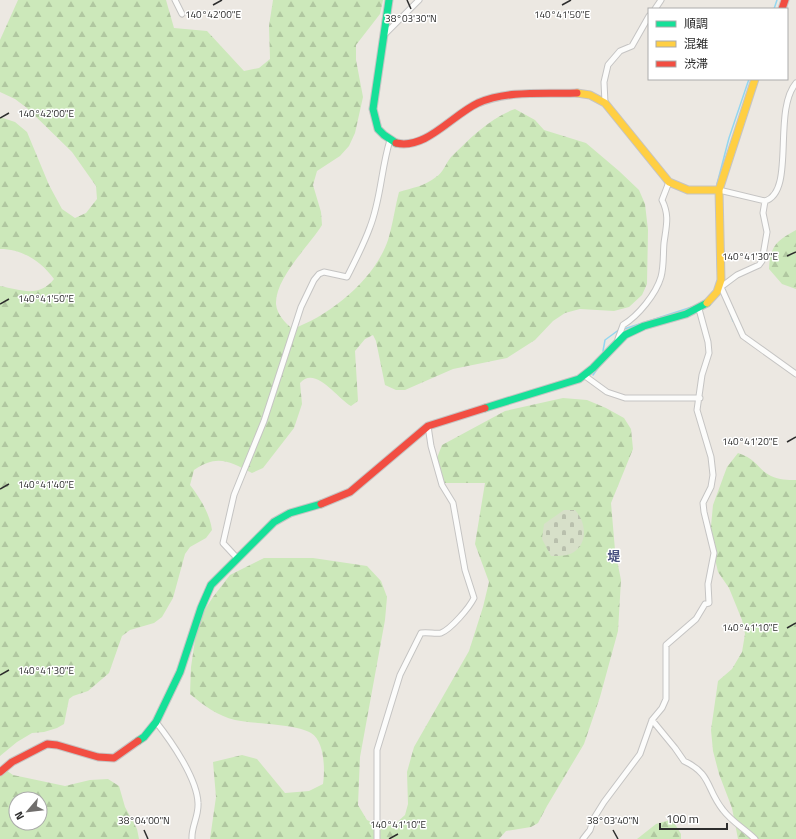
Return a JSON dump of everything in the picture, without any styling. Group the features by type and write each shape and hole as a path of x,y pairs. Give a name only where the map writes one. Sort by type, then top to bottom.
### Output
{"street":[{"path":"175,0 182,14"},
{"path":"389,0 374,102 374,117 379,130 390,140 403,144 418,143 464,111 484,101 502,96 584,93 605,103 669,182 682,189 690,191 719,190 765,200 778,193 783,182 785,162 784,127 790,96 796,83"},
{"path":"383,35 419,0"},
{"path":"605,103 604,82 608,65 620,51 632,46 648,18"},
{"path":"756,80 719,190 721,287 743,336 796,374"},
{"path":"237,558 223,543 234,495 264,421 301,307 314,280 319,274 324,272 347,278 370,227 380,189 383,162 390,140"},
{"path":"0,772 12,762 48,744 57,745 98,757 114,758 144,737 156,722 180,672 206,595 211,585 268,527 280,518 290,513 325,503 350,492 428,426 569,383 585,376 640,311 662,276 668,221 667,210 662,200 669,182"},
{"path":"620,333 699,310 712,301 721,287 737,275 759,265 762,261 767,232 763,213 765,200"},
{"path":"584,839 604,802 640,754 652,720 659,713 666,699 666,644 696,619 705,604 709,602 708,584 714,553 703,503 711,487 713,475 711,457 697,410 700,398 702,375 709,353 708,342 699,310"},
{"path":"585,376 607,392 625,398 700,398"},
{"path":"377,839 376,750 400,675 422,633 439,633 451,627 470,605 474,598 465,570 453,503 442,485 431,446 428,426"},
{"path":"652,720 684,761 690,763 701,771 722,810 732,821 755,839"},
{"path":"156,722 170,740 191,778 197,794 197,820 192,839"}],"green space":[{"path":"18,0 166,0 174,28 207,31 244,71 259,68 270,59 269,26 273,0 383,0 380,14 356,45 356,60 363,97 355,133 349,146 340,156 317,171 313,185 321,212 322,225 287,273 277,294 276,304 278,312 292,329 307,323 336,305 362,282 373,269 388,240 399,192 432,180 441,173 451,157 473,136 497,117 515,109 535,120 544,130 586,143 639,190 645,204 648,230 647,284 642,295 629,307 614,311 580,309 565,313 553,321 535,340 507,358 453,369 405,390 396,390 385,385 376,341 373,335 365,339 355,351 358,401 351,406 319,380 306,378 300,383 302,404 294,428 263,468 252,473 230,463 216,461 202,465 194,470 190,485 204,506 212,530 206,538 190,547 185,554 173,598 162,617 154,623 130,630 122,636 109,673 88,691 73,696 69,699 64,724 44,732 32,733 17,742 0,756 0,286 22,291 36,291 48,285 54,279 43,267 30,257 16,251 0,249 0,117 15,122 27,132 49,185 62,209 75,218 86,213 97,199 96,186 72,152 27,108 15,99 0,92 0,40"},
{"path":"796,230 796,289 782,284 769,269 773,249 779,241"},
{"path":"563,398 587,400 624,418 631,429 633,449 611,503 615,550 621,580 618,631 600,697 584,744 538,823 531,827 506,831 499,839 210,839 216,797 213,762 242,755 257,759 285,793 309,791 323,784 324,778 324,764 321,749 316,737 311,733 295,728 235,720 211,710 190,694 191,667 198,620 230,575 264,558 313,558 367,566 381,581 387,597 385,620 360,757 358,805 367,820 383,828 395,824 405,815 408,804 407,772 414,747 469,651 489,582 475,544 485,483 443,483 437,458 442,445 505,411"},
{"path":"738,453 749,458 771,476 780,479 796,480 796,839 738,839 732,808 719,774 713,751 711,730 718,681 732,669 742,652 745,634 742,620 729,588 718,572 710,537 713,505 727,467"},
{"path":"564,510 575,510 582,522 584,536 579,547 574,552 567,555 551,556 542,539 544,524"},
{"path":"0,766 13,775 65,786 90,780 108,779 119,786 125,807 137,829 139,839 0,839"},
{"path":"670,820 673,821 681,834 681,839 637,839 656,824"}],"waterway":[{"path":"774,8 777,0"},
{"path":"717,184 729,138 749,80"},
{"path":"717,258 718,276"},
{"path":"624,329 698,305"},
{"path":"730,313 733,321"},
{"path":"603,351 605,340 620,329"},
{"path":"593,375 598,368"}],"traffic: fast":[{"path":"389,0 373,109 378,129 396,143"},
{"path":"485,408 579,379 593,368 625,335 644,326 686,314 707,303"},
{"path":"138,741 144,737 156,722 180,672 201,608 211,585 274,522 290,513 321,504"}],"traffic: slow":[{"path":"707,303 717,292 721,280 719,190 755,80"},
{"path":"577,93 590,95 605,103 669,182 688,190 719,190"}],"traffic: jam":[{"path":"782,8 785,0"},
{"path":"396,143 407,144 428,137 468,108 490,99 514,94 577,93"},
{"path":"321,504 350,492 428,426 485,408"},
{"path":"0,772 12,762 47,744 57,745 98,757 114,758 138,741"}],"district":[{"name":"堤","path":"614,556"}]}
